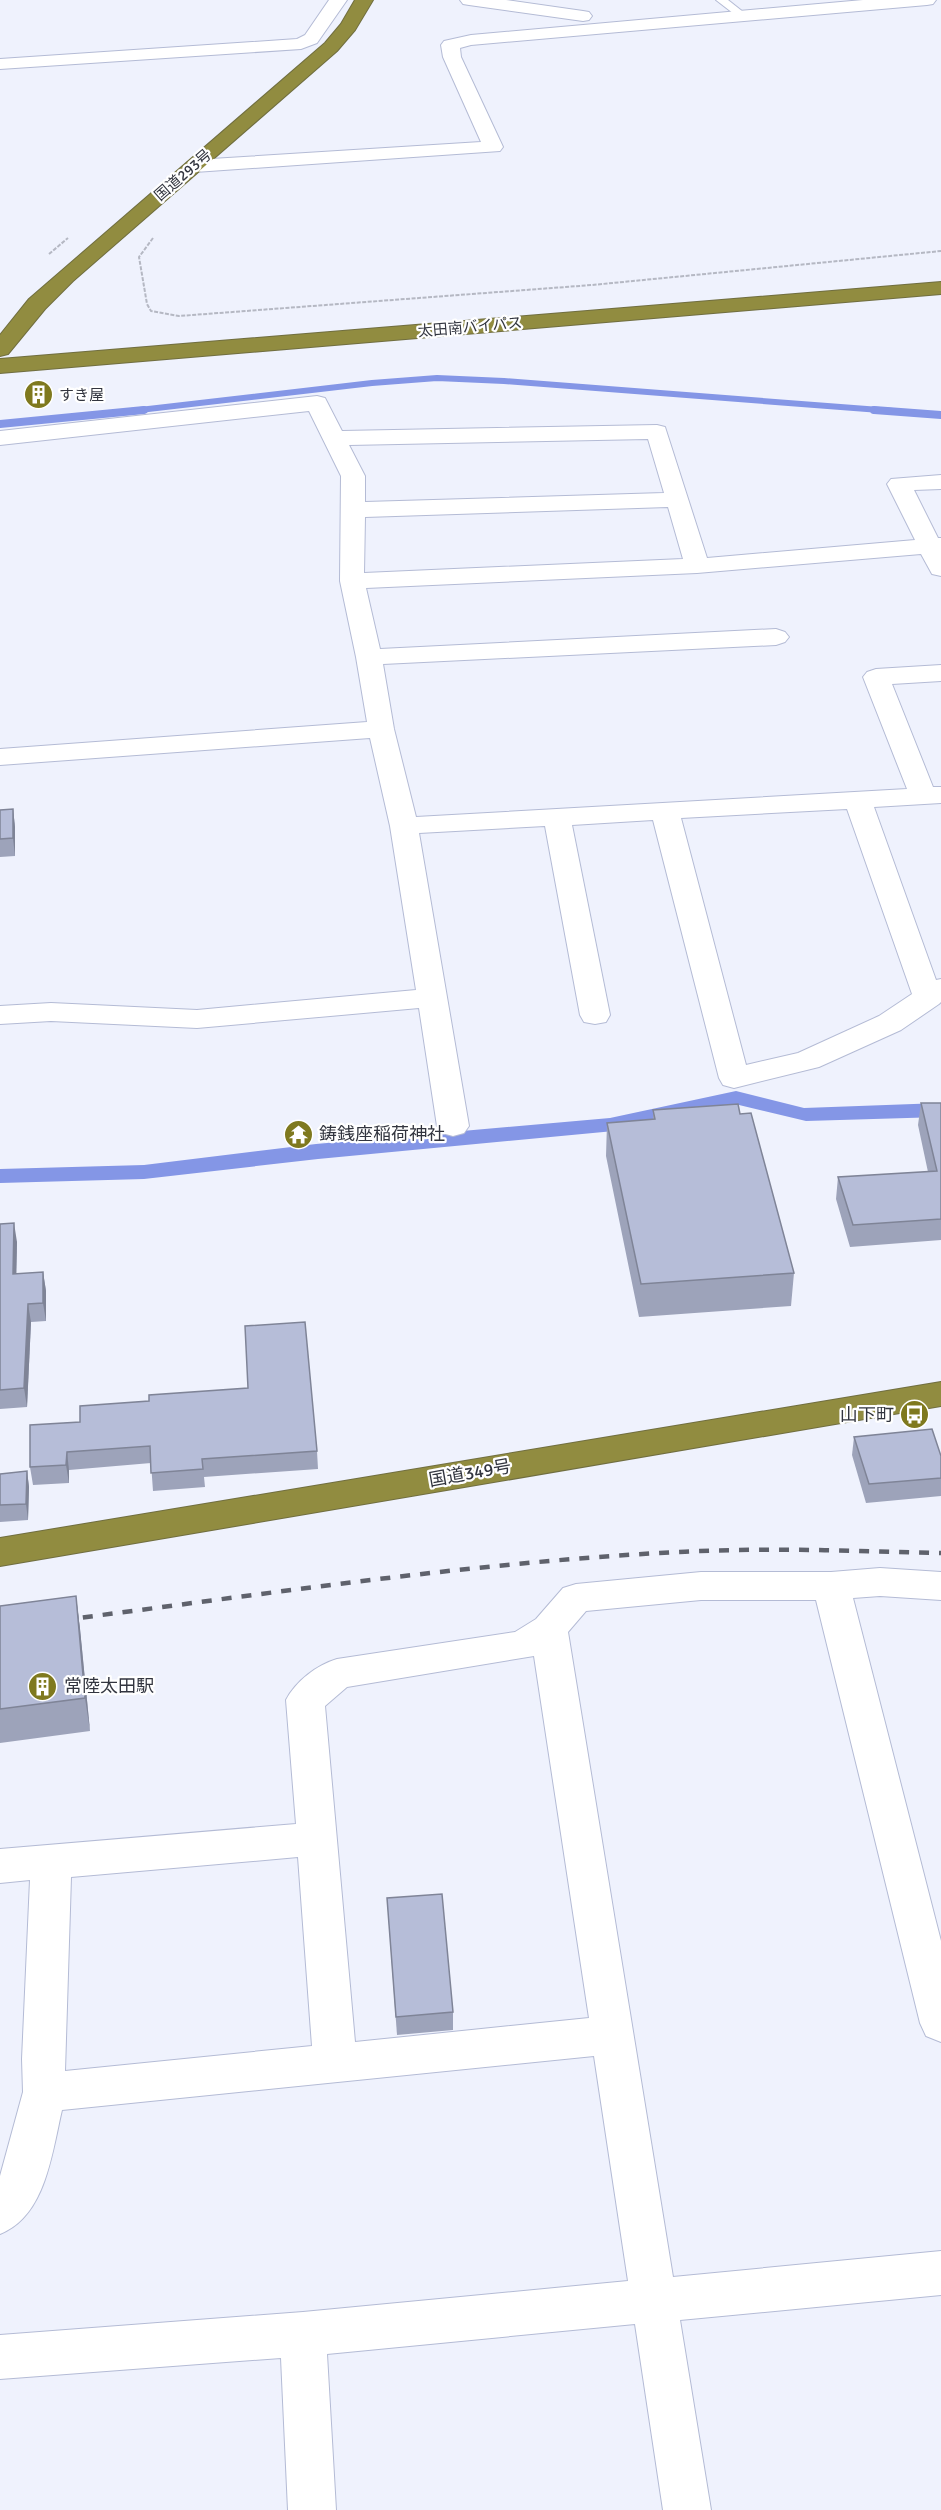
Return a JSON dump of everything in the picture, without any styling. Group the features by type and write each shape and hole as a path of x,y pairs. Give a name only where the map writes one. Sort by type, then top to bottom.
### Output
{"highway":[{"name":"国道293号","path":"0,349 37,304 331,47 349,26 364,0"},
{"name":"太田南バイパス","path":"0,349 941,274"},
{"name":"太田南バイパス","path":"0,366 941,288"},
{"name":"国道349号","path":"0,1552 941,1394"}],"street":[{"path":"0,64 301,44 311,39 338,0"},
{"path":"469,0 635,24"},
{"path":"195,166 493,147 452,57 450,45 471,40 927,0"},
{"path":"0,438 317,403 352,476 352,581 369,657 381,729 405,826 453,1126"},
{"path":"334,438 657,432 698,566"},
{"path":"941,482 899,484 935,545 941,569"},
{"path":"352,510 677,500"},
{"path":"352,581 698,566 935,545"},
{"path":"369,657 776,637"},
{"path":"405,826 932,795 876,677 941,673"},
{"path":"0,757 381,729"},
{"path":"665,811 734,1078 808,1060 890,1023 935,993 858,800"},
{"path":"557,818 595,1015"},
{"path":"0,1015 51,1012 197,1019 433,998"},
{"path":"335,2064 305,1700 337,1674 523,1646 549,1629 576,1598 701,1586 831,1586 880,1582 941,1586"},
{"path":"831,1586 941,2023"},
{"path":"549,1629 687,2510"},
{"path":"0,1866 317,1839"},
{"path":"0,2213 22,2182 45,2092 43,2059 51,1861"},
{"path":"45,2092 611,2035"},
{"path":"0,2357 303,2334 941,2273"},
{"path":"303,2334 312,2510"}],"lane":[{"path":"721,0 742,15"}],"path":[{"path":"143,210 154,213 160,224 139,257 147,304 151,311 179,316 592,285 941,251"}],"water":[{"path":"736,1091 804,1108 941,1103 941,1117 806,1121 739,1105 614,1131 318,1159 144,1179 0,1183 0,1169 144,1165 316,1144 610,1118"}],"building":[{"path":"13,809 13,838 0,839 0,810"},
{"path":"921,1103 941,1103 941,1219 853,1225 838,1177 937,1171"},
{"path":"738,1104 740,1114 751,1113 794,1273 641,1284 607,1123 655,1119 653,1110"},
{"path":"14,1223 13,1274 43,1272 43,1303 28,1304 24,1388 0,1390 0,1224"},
{"path":"305,1322 317,1451 202,1459 203,1469 151,1473 150,1446 67,1452 66,1465 30,1467 30,1425 80,1422 80,1406 149,1401 149,1395 248,1388 245,1326"},
{"path":"932,1429 941,1456 941,1478 869,1484 854,1437"},
{"path":"27,1471 26,1504 0,1505 0,1474"},
{"name":"常陸太田駅","path":"76,1596 85,1698 0,1709 0,1606"},
{"path":"442,1894 453,2012 396,2017 387,1898"}],"waterway":[{"path":"131,411 372,383 437,378 504,381 893,411"},
{"path":"0,424 144,410"},
{"path":"874,410 941,415"}],"railway":[{"path":"63,1620 381,1579 620,1555 760,1550 941,1553"}],"place":[{"name":"すき屋","path":"38,395"},
{"name":"鋳銭座稲荷神社","path":"298,1134"},
{"name":"山下町","path":"915,1415"},
{"name":"常陸太田駅","path":"43,1686"}]}
